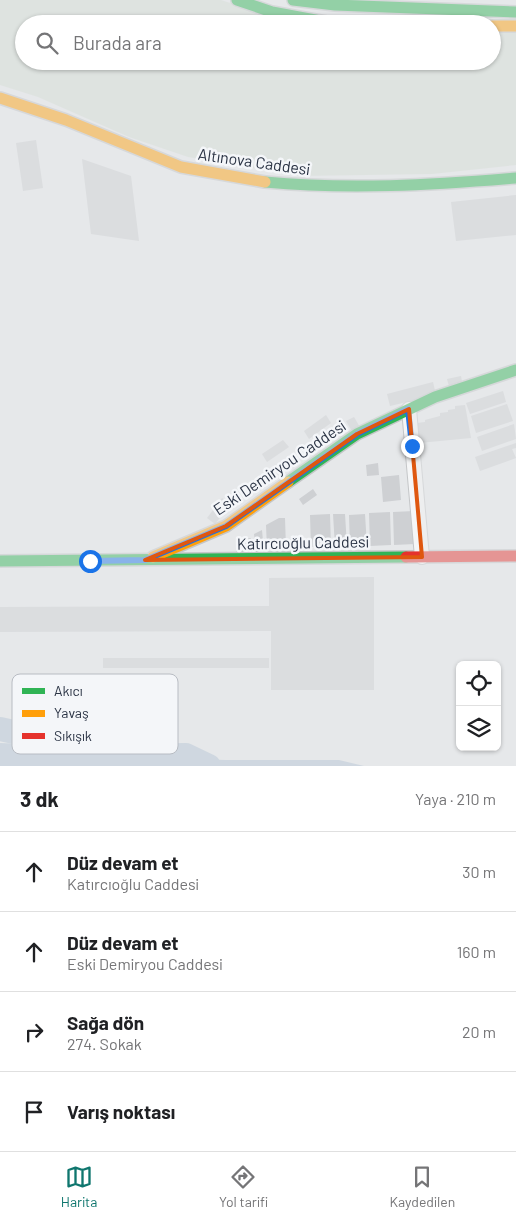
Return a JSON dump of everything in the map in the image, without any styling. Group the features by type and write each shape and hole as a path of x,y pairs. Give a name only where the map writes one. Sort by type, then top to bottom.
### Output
{"main road":[{"path":"237,0 272,12 288,15"},
{"path":"293,0 335,5 412,4 516,12"},
{"path":"501,26 516,26"},
{"name":"Altınova Caddesi","path":"0,98 58,117 180,166 223,175 301,186 374,187 516,178"},
{"name":"Eski Demiryou Caddesi","path":"145,560 226,526 357,434 435,397 516,370"},
{"name":"Katırcıoğlu Caddesi","path":"0,561 516,556"}],"street":[{"path":"408,409 422,558"}],"highlighted area":[{"path":"409,409 422,557 145,560 226,526 357,434"}],"shaded area":[{"path":"0,0 221,0 268,15 15,15 15,70 501,70 501,31 516,32 516,165 432,174 300,176 188,157 129,137 38,97 0,85"}],"water":[{"path":"0,743 12,744 12,754 122,754 141,757 225,760 339,760 364,766 0,766"}],"building":[{"path":"36,140 43,188 23,191 16,143"},
{"path":"82,159 131,176 139,241 91,234"},
{"path":"516,195 516,235 456,241 451,202"},
{"path":"461,376 463,387 450,390 447,379"},
{"path":"433,382 436,395 390,406 387,394"},
{"path":"503,391 506,402 470,414 466,403"},
{"path":"507,404 513,421 476,433 471,416"},
{"path":"465,405 471,438 419,443 417,423 440,416 440,413 455,409 455,406"},
{"path":"326,415 331,423 309,439 304,431"},
{"path":"354,417 361,429 353,433 346,421"},
{"path":"514,424 516,439 482,451 477,437"},
{"path":"283,440 289,447 267,462 262,454"},
{"path":"516,443 516,448 512,449 516,458 480,471 475,457"},
{"path":"378,463 379,475 367,476 366,465"},
{"path":"399,475 401,500 383,502 381,477"},
{"path":"313,489 317,495 303,505 299,499"},
{"path":"222,498 231,504 215,524 207,518"},
{"path":"414,511 415,544 394,545 393,512"},
{"path":"390,512 391,545 370,546 369,513"},
{"path":"330,514 331,546 311,547 310,515"},
{"path":"333,514 345,514 347,546 335,547"},
{"path":"365,514 367,546 350,547 349,515"},
{"path":"279,518 285,518 286,548 267,549 266,525"},
{"path":"262,530 264,552 256,553 254,534"},
{"path":"298,536 299,547 290,548 290,537"},
{"path":"245,538 251,538 252,552 236,552 236,544"},
{"path":"374,577 374,690 271,690 271,631 0,632 0,607 269,606 269,578"},
{"path":"103,658 269,658 269,668 103,668"}],"waterway":[{"path":"0,729 12,732"},
{"path":"114,754 123,756 186,755 209,766"}],"traffic: fast":[{"path":"237,0 272,12 288,15"},
{"path":"293,0 335,5 516,12"},
{"path":"265,182 328,186 391,186 516,178"},
{"path":"288,482 357,434 435,397 516,370"},
{"path":"0,561 406,557"}],"traffic: slow":[{"path":"501,26 516,26"},
{"path":"0,98 66,120 181,167 265,182"},
{"path":"153,557 226,526 288,482"}],"traffic: jam":[{"path":"406,557 516,556"}],"route":[{"path":"90,561 145,560 226,526 357,434 408,409 412,446"}]}
